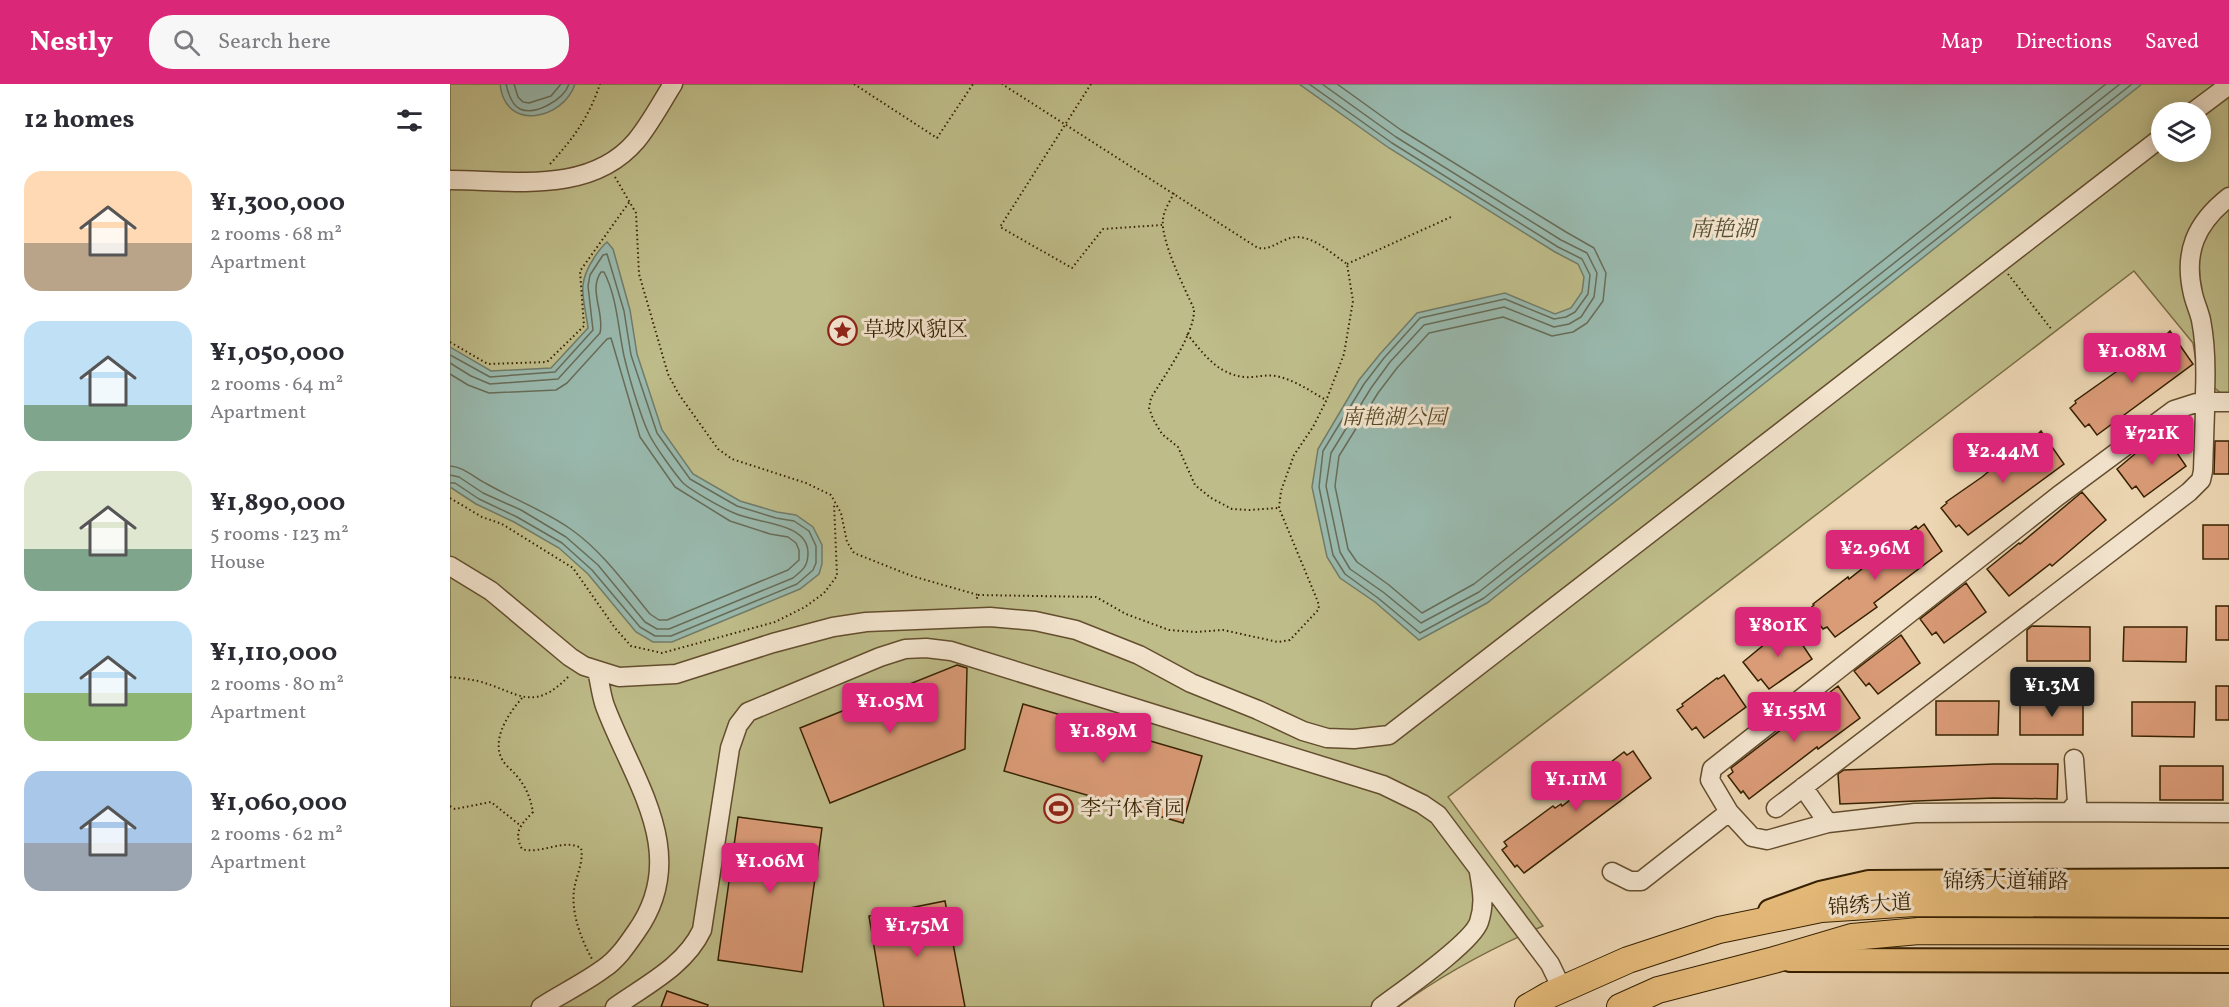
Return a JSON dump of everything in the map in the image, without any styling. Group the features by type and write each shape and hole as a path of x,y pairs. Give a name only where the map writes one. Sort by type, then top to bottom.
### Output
{"highway":[{"name":"锦绣大道","path":"1528,1007 1562,989 1628,960 1719,930 1821,909 1915,903 2229,904"},
{"name":"锦绣大道","path":"1620,1007 1658,990 1852,937 1919,931 2229,932"}],"main road":[{"name":"锦绣大道辅路","path":"1719,930 1820,893 1869,882 2229,880"},
{"path":"1774,960 2229,961"}],"lane":[{"path":"450,180 538,182 584,175 606,165 636,141 673,84"},
{"path":"2206,102 2229,85"},
{"path":"450,566 491,591 589,667 619,677 676,674 752,649 833,627 866,622 990,617 1035,621 1076,630 1139,655 1191,683 1303,731 1327,738 1354,739 1389,735 2151,146"},
{"path":"1776,808 2201,480 2210,402 2206,355 2201,320 2191,283 2190,258 2193,242 2202,224 2215,208 2229,197"},
{"path":"2210,402 2174,410 2058,496 1712,769 1710,780 1729,812 1752,837 1759,840 1782,838 1828,823 1915,813 2229,813"},
{"path":"615,1007 682,959 697,941 702,930 730,748 738,725 748,712 880,657 905,650 926,648 951,651 1383,785 1422,804 1438,815 1478,867 1550,964 1562,989"},
{"path":"541,1007 599,972 622,952 647,917 659,883 659,855 652,813 589,667"},
{"path":"2069,812 2076,802 2074,759"},
{"path":"1803,787 1828,823"},
{"path":"1612,872 1630,881 1641,881 1729,812"},
{"path":"1381,1007 1458,948 1478,925 1484,898 1478,867"}],"path":[{"path":"538,182 549,165 574,137 592,107 600,84"},
{"path":"854,84 937,138 973,84"},
{"path":"606,165 636,213 639,274 668,374 678,393 718,449 732,459 806,483 831,495 841,513 847,542 854,553 912,576 978,595 1096,597 1126,614 1169,630 1196,632 1223,630 1278,642 1290,640 1318,609 1318,602 1279,508 1281,491 1294,455 1313,427 1333,386 1344,354 1353,301 1347,264 1305,237 1295,236 1272,247 1258,248 1002,84"},
{"path":"1091,84 1000,228 1072,268 1104,229 1162,225"},
{"path":"1174,193 1164,214 1162,225 1168,247 1194,309 1194,318 1151,398 1149,408 1162,434 1178,447 1195,485 1211,498 1232,509 1279,508"},
{"path":"450,342 488,364 547,362 584,326 580,271 630,201"},
{"path":"1347,264 1451,217"},
{"path":"1999,263 2052,330"},
{"path":"1187,334 1210,362 1229,374 1283,378 1293,381 1326,400"},
{"path":"450,498 482,517 502,524 573,568 615,628 631,646 662,653 775,622 805,607 824,592 837,576 834,501"},
{"path":"972,617 978,595"},
{"path":"450,677 476,680 522,698 537,697 589,667"},
{"path":"522,698 508,715 502,728 499,751 503,761 530,795 533,812 518,831 517,840 522,849 529,852 565,845 575,845 581,848 582,855 574,892 575,911 586,949 599,972"},
{"path":"450,806 455,809 491,802 521,826"}],"green space":[{"name":"南艳湖公园","path":"450,84 2229,84 2229,396 2223,395 2198,374 2193,343 2134,271 1448,797 1543,926 1468,962 1398,1007 450,1007"}],"water":[{"path":"500,84 575,84 569,96 559,106 535,116 523,115 512,110 504,100"},
{"name":"南艳湖","path":"1299,84 2142,84 1487,603 1419,640 1375,602 1340,578 1327,557 1312,487 1318,449 1359,380 1417,313 1505,293 1555,314 1571,308 1582,292 1584,277 1578,264 1555,252 1389,148"},
{"path":"607,242 613,249 630,310 637,354 662,430 693,474 740,501 796,515 813,527 822,545 822,564 819,574 800,589 672,642 653,642 636,632 588,574 559,548 514,522 476,504 450,487 450,347 491,371 551,368 588,328 583,284 588,267"}],"building":[{"path":"2170,331 2193,364 2097,435 2089,424 2085,427 2070,408 2076,403 2075,401"},
{"path":"2041,431 2064,464 1968,535 1959,525 1956,527 1941,508 1946,502"},
{"path":"2164,434 2186,466 2144,497 2136,486 2132,489 2117,469 2142,448"},
{"path":"2215,441 2229,441 2229,474 2214,474"},
{"path":"2082,492 2106,520 2052,566 2050,564 2009,596 1987,569"},
{"path":"1924,524 1942,551 1874,603 1877,607 1835,637 1827,627 1823,629 1808,610 1813,604 1848,577 1849,579 1868,564 1867,562 1916,526 1918,529"},
{"path":"2203,525 2229,525 2229,559 2203,559"},
{"path":"1966,583 1986,612 1944,643 1936,632 1932,635 1920,619"},
{"path":"2216,606 2229,606 2229,640 2216,640"},
{"path":"1790,626 1812,659 1769,689 1761,679 1758,681 1743,662 1783,629 1784,631"},
{"path":"2032,626 2090,627 2090,661 2027,661 2027,630"},
{"path":"2124,627 2187,627 2186,662 2123,661"},
{"path":"1901,635 1920,663 1878,694 1869,683 1866,686 1854,671"},
{"path":"957,665 967,668 965,749 830,803 800,728"},
{"path":"1724,675 1746,707 1704,738 1696,727 1692,730 1677,710 1683,706 1682,704"},
{"path":"1838,686 1860,718 1818,749 1817,747 1749,799 1743,791 1741,793 1728,776 1733,772 1731,768"},
{"path":"2216,686 2229,686 2229,720 2216,720"},
{"path":"1936,701 1999,701 1998,735 1936,735"},
{"path":"2020,701 2083,701 2083,735 2020,735"},
{"path":"2132,702 2195,702 2194,737 2132,736"},
{"path":"1023,704 1202,756 1183,823 1004,771"},
{"path":"1633,751 1651,778 1524,873 1517,865 1515,867 1502,850 1507,846 1504,842 1553,806 1555,808 1561,804 1562,806 1579,793 1576,789 1624,752 1627,755"},
{"path":"2058,764 2057,799 1994,798 1840,804 1838,774 1844,770"},
{"path":"2160,766 2223,766 2223,800 2160,800"},
{"path":"738,817 822,828 802,972 718,960"},
{"path":"945,901 965,1007 884,1007 869,916"},
{"path":"667,991 708,1005 707,1007 661,1007"}],"place":[{"name":"草坡风貌区","path":"842,330"},
{"name":"李宁体育园","path":"1059,809"}]}
